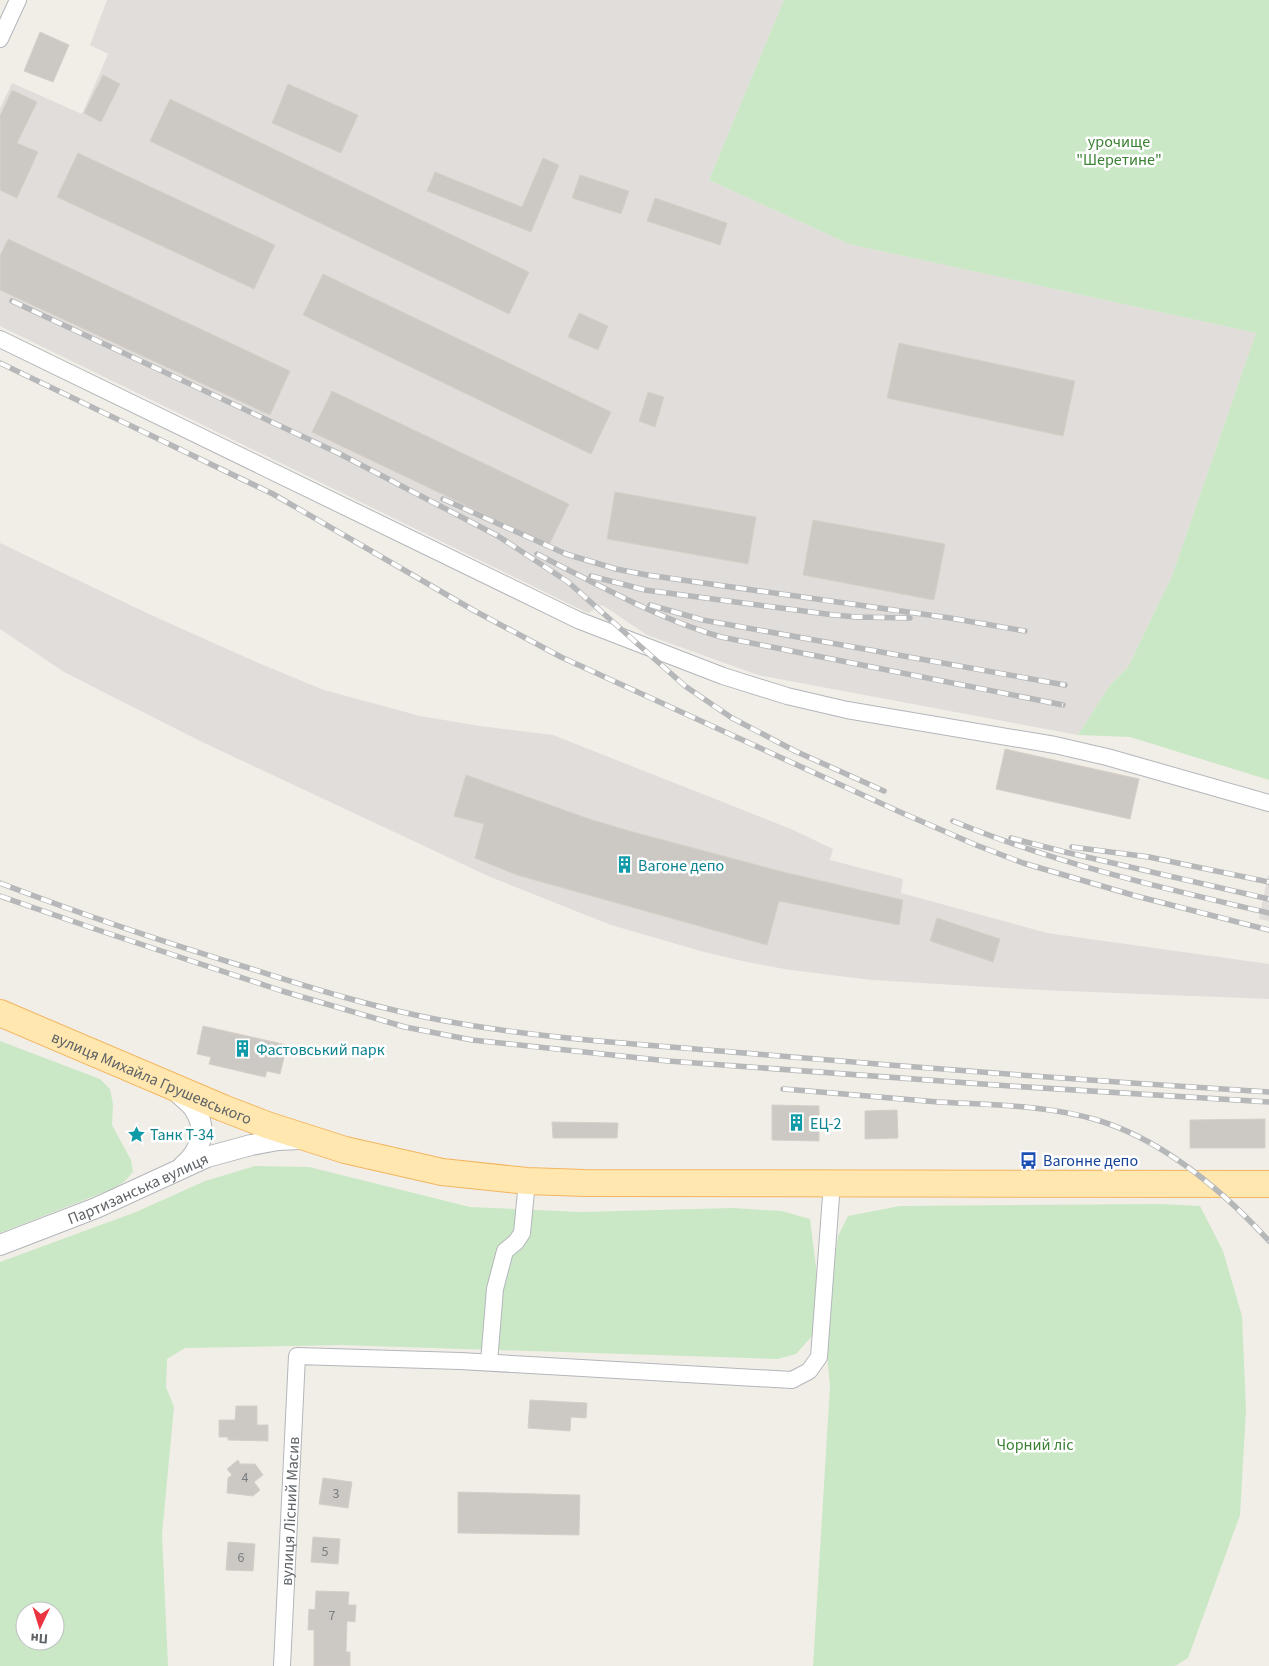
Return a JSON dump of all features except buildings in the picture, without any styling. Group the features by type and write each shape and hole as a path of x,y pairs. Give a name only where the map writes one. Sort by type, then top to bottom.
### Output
{"main road":[{"name":"вулиця Михайла Грушевського","path":"0,1013 267,1125 306,1138 398,1163 442,1172 527,1181 1269,1184"}],"street":[{"path":"0,39 18,0"},
{"path":"0,339 578,620 723,676 787,696 847,710 1055,746 1107,757 1269,804"},
{"path":"171,1086 195,1109 201,1121 202,1136 198,1149 191,1159 177,1171"},
{"name":"Партизанська вулиця","path":"0,1245 96,1208 224,1151 278,1140 306,1138"},
{"path":"527,1181 522,1233 516,1242 505,1251 495,1289 489,1362 792,1380 809,1371 819,1357 832,1183"},
{"name":"вулиця Лісний Масив","path":"282,1666 297,1356 489,1362"}],"shaded area":[{"path":"107,0 784,0 709,180 849,244 1256,333 1172,576 1128,667 1110,685 1078,735 758,675 647,635 602,605 588,613 0,326 0,108 12,83 82,114 108,54 90,45"},
{"path":"0,543 149,614 324,690 420,716 553,735 791,829 833,849 830,860 903,879 901,893 1047,933 1269,964 1269,999 1041,990 872,980 790,970 747,962 704,952 611,925 488,876 200,741 64,672 0,629"},
{"path":"1269,875 1269,921 1259,919"}],"green space":[{"name":"урочище \"Шеретине\"","path":"784,0 1269,0 1269,780 1130,737 1078,735 1110,685 1128,667 1172,576 1256,333 849,244 709,180"},
{"path":"0,1041 100,1079 110,1089 113,1104 112,1125 131,1160 133,1172 124,1182 112,1189 0,1233"},
{"name":"Чорний ліс","path":"255,1166 309,1167 470,1207 581,1212 733,1208 782,1211 810,1219 817,1275 832,1277 838,1236 848,1216 900,1206 1160,1204 1200,1206 1223,1251 1242,1316 1246,1410 1240,1515 1188,1658 1175,1666 813,1666 830,1386 825,1335 813,1335 796,1354 778,1359 341,1345 185,1348 167,1359 166,1387 174,1407 162,1534 168,1666 0,1666 0,1262 136,1212 205,1181"}],"railway":[{"path":"12,301 338,453 498,536 568,582 685,686 732,718 795,751 884,791"},
{"path":"0,363 273,494 473,610 561,657 900,812 1023,863 1136,896 1269,930"},
{"path":"443,499 566,554 616,569 950,618 1025,631"},
{"path":"537,554 650,610 721,637 1063,705"},
{"path":"591,576 645,590 834,615 910,618"},
{"path":"650,605 703,620 1065,685"},
{"path":"953,821 1030,850 1069,862 1149,884 1269,913"},
{"path":"1011,838 1269,899"},
{"path":"1072,847 1149,857 1269,882"},
{"path":"0,883 125,928 322,991 392,1010 478,1027 629,1044 1006,1074 1269,1092"},
{"path":"0,896 282,991 405,1027 472,1040 668,1061 1010,1086 1269,1102"},
{"path":"783,1089 938,1102 1018,1106 1058,1111 1097,1120 1145,1140 1190,1169 1232,1204 1269,1241"}],"place":[{"name":"Вагоне депо","path":"624,865"},
{"name":"Фастовський парк","path":"242,1049"},
{"name":"ЕЦ-2","path":"796,1123"},
{"name":"Танк Т-34","path":"136,1134"},
{"name":"Вагонне депо","path":"1029,1160"}]}
